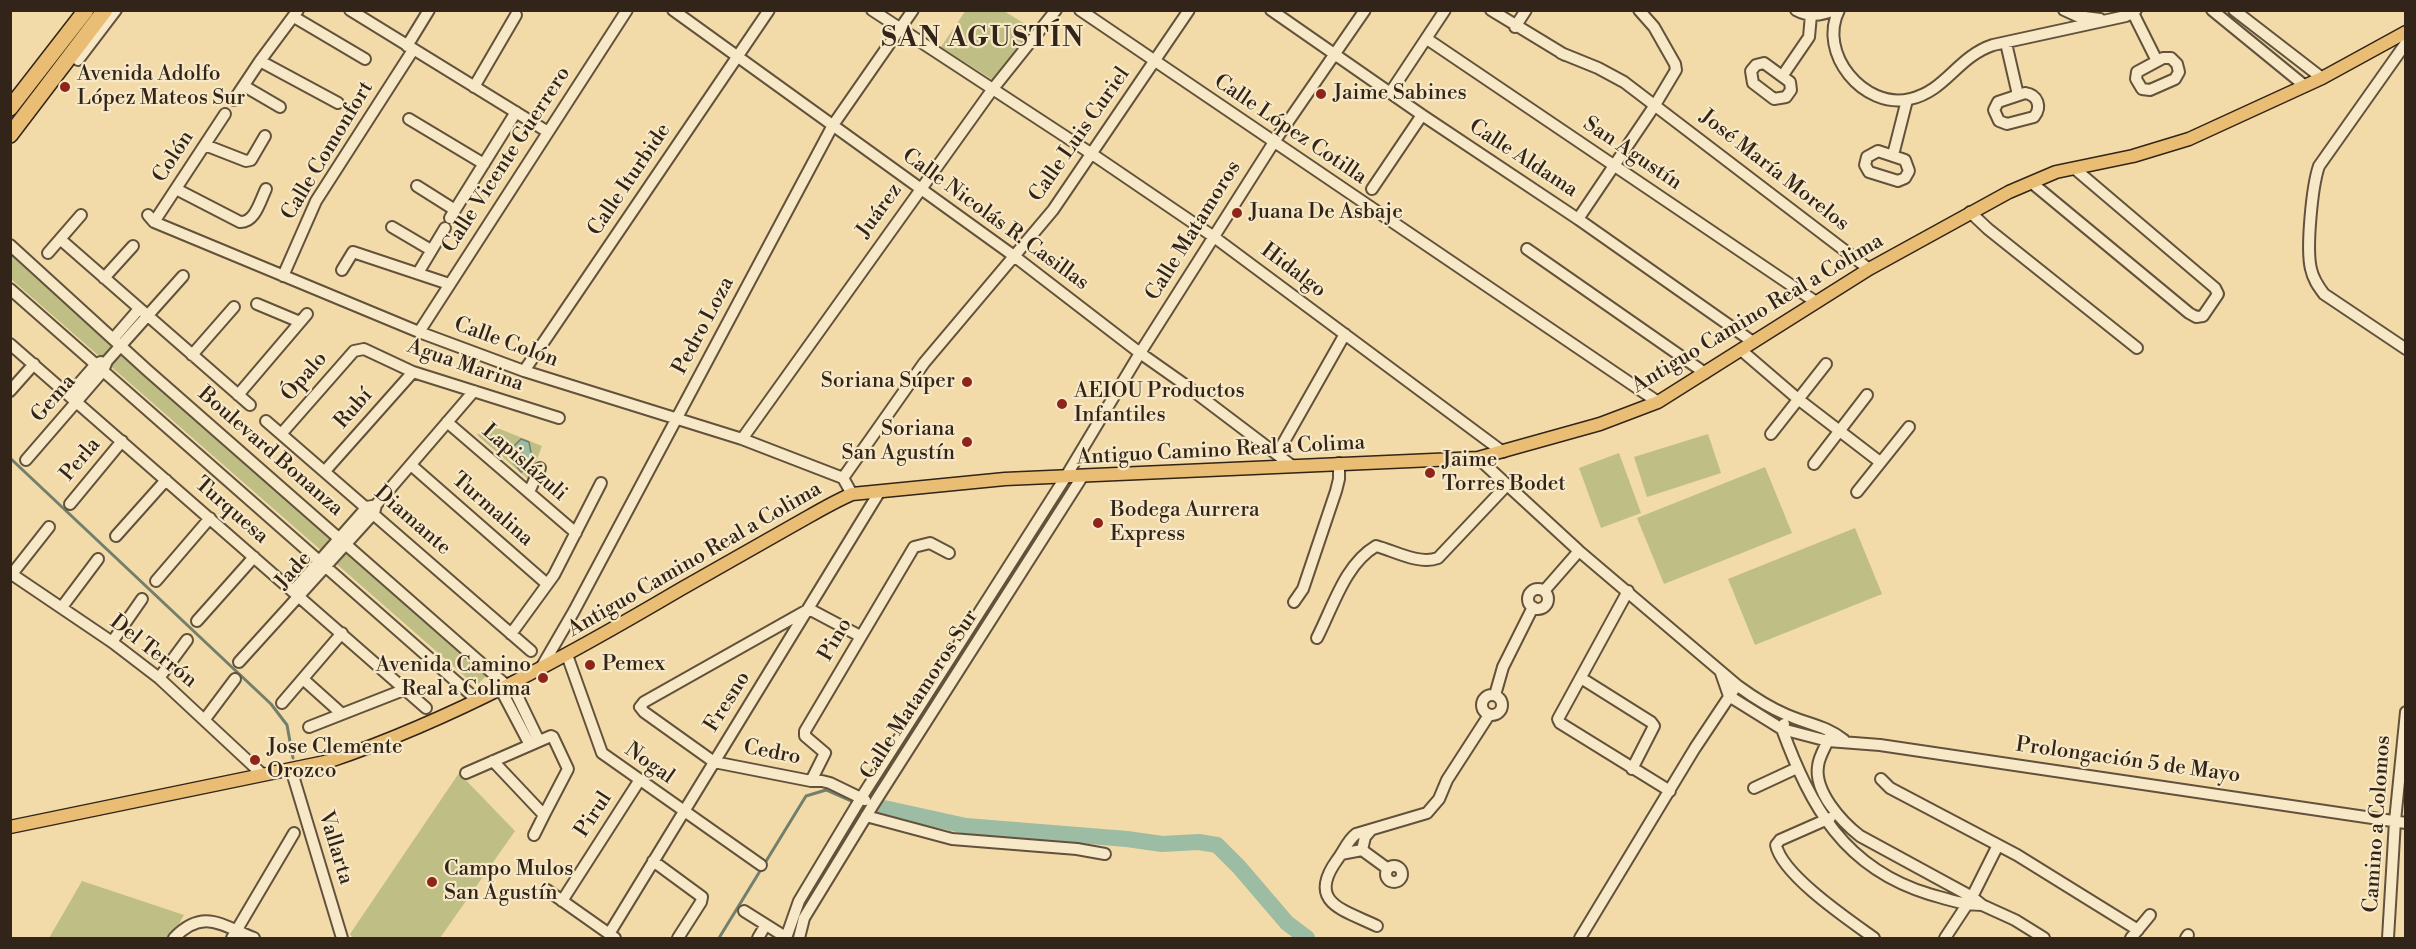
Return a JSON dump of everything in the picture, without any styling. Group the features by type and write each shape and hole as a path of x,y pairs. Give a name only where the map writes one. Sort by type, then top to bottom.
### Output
{"highway":[{"path":"10,106 86,10"},
{"path":"10,135 105,10"},
{"path":"10,106 42,57"},
{"path":"31,108 52,94 78,60"}],"main road":[{"name":"Antiguo Camino Real a Colima","path":"10,827 291,769 330,760 366,748 438,719 567,656 771,537 852,494 1005,479 1478,458 1600,424 1659,402 1869,269 2009,192 2056,172 2074,170 2149,152 2189,139 2322,78 2406,32"}],"street":[{"path":"42,57 77,10"},
{"path":"78,60 116,10"},
{"path":"350,10 548,132"},
{"name":"Calle Comonfort","path":"283,276 316,201 410,48 429,10"},
{"name":"Calle Vicente Guerrero","path":"419,332 627,10"},
{"name":"Calle Nicolás R. Casillas","path":"673,10 1014,256 1291,465"},
{"name":"Calle Iturbide","path":"524,371 769,10"},
{"name":"Hidalgo","path":"872,10 1215,237 1503,452"},
{"name":"Pedro Loza","path":"541,668 574,611 833,125 913,10"},
{"name":"Juárez","path":"742,439 920,188 992,90 1056,10"},
{"name":"Calle López Cotilla","path":"1080,10 1659,402"},
{"name":"Calle Luis Curiel","path":"843,478 924,363 1053,210 1190,10"},
{"name":"Calle Aldama","path":"1271,10 1422,116 1578,219 1753,342"},
{"name":"Calle Matamoros","path":"1065,478 1140,353 1274,141 1365,10"},
{"path":"1390,93 1445,10"},
{"name":"José María Morelos","path":"1491,10 1515,27 1561,53 1611,74 1639,93 1869,269"},
{"path":"1515,27 1526,10"},
{"path":"1578,219 1676,70 1675,64 1654,27 1639,10"},
{"path":"1796,10 1811,15 1834,10"},
{"path":"1839,10 1835,22 1835,45 1838,59 1847,74 1859,86 1873,94 1892,100 1908,100 1924,95 1937,87 1963,61 1978,50 2135,12 2157,61"},
{"path":"2064,10 2078,16 2115,18"},
{"path":"2212,10 2305,86"},
{"path":"2234,10 2322,78"},
{"path":"234,100 296,14 366,59"},
{"path":"474,87 516,15"},
{"path":"1783,75 1809,37 1811,15"},
{"name":"San Agustín","path":"1427,39 1816,302"},
{"path":"2006,43 2018,95"},
{"path":"2406,44 2319,166 2314,182 2309,253 2310,268 2315,282 2324,294 2406,349"},
{"path":"2269,57 2279,46"},
{"path":"260,61 338,103"},
{"path":"244,86 280,107"},
{"path":"1893,155 1908,100"},
{"path":"418,273 516,112"},
{"name":"Colón","path":"151,218 176,189 225,114"},
{"path":"1372,189 1422,116"},
{"path":"409,119 484,164"},
{"path":"206,145 246,161 251,160 266,136"},
{"path":"2032,183 2189,313 2196,317 2203,316 2216,299 2218,294 2215,288 2074,170"},
{"path":"417,186 450,219"},
{"path":"176,189 240,222 251,219 266,189"},
{"path":"1970,212 1988,229 2137,348"},
{"path":"48,254 81,215"},
{"name":"Calle Colón","path":"151,218 419,332 524,371 742,439 843,478"},
{"path":"392,226 431,250"},
{"path":"60,239 250,405"},
{"name":"Boulevard Bonanza","path":"10,245 506,685"},
{"path":"104,278 133,246"},
{"path":"1527,249 1705,373"},
{"path":"342,270 353,252 449,284"},
{"name":"Gema","path":"26,460 73,398 102,365 117,342 144,312 183,276"},
{"path":"10,289 102,365 476,699"},
{"path":"238,394 303,318 257,304"},
{"path":"192,355 234,307"},
{"path":"1276,454 1345,334"},
{"name":"Turquesa","path":"10,344 426,708"},
{"name":"Agua Marina","path":"359,349 364,349 413,372 559,418"},
{"name":"Ópalo","path":"282,433 354,351 359,349"},
{"path":"1741,350 1798,399 1880,462"},
{"path":"10,391 34,364"},
{"path":"1771,434 1826,364"},
{"name":"Rubí","path":"325,471 413,372"},
{"name":"Jade","path":"239,662 322,563 474,391"},
{"path":"1814,464 1867,395"},
{"name":"Diamante","path":"266,421 372,509 531,651"},
{"name":"Lapislázuli","path":"447,422 576,533"},
{"path":"1857,492 1909,427"},
{"name":"Perla","path":"70,504 122,441"},
{"name":"Prolongación 5 de Mayo","path":"1478,458 1579,550 1738,686 1759,701 1830,735 1844,740 2400,822"},
{"path":"1294,602 1303,589 1336,491 1339,463"},
{"name":"Turmalina","path":"411,465 548,584"},
{"path":"529,492 540,468"},
{"name":"Calle Matamoros Sur","path":"799,939 804,918 866,816 1082,477"},
{"path":"843,478 852,494"},
{"name":"Calle Matamoros Sur","path":"786,939 799,902 861,798 1065,478"},
{"path":"116,536 166,480"},
{"path":"512,634 548,584 601,483"},
{"path":"1317,638 1354,565 1363,554 1376,546 1419,560 1429,561 1438,558 1507,485"},
{"name":"Fresno","path":"612,936 653,861 880,491"},
{"path":"156,581 210,518"},
{"path":"11,573 49,527"},
{"name":"Pino","path":"811,781 825,753 807,740 806,731 914,547 930,543 949,554"},
{"path":"1377,926 1338,907 1324,892 1324,883 1330,870 1349,839 1356,834 1427,813 1433,807 1447,780 1489,715 1483,709 1483,701 1488,696 1495,695 1503,667 1533,607 1528,598 1531,592 1538,589 1544,591 1579,550"},
{"path":"197,621 254,557"},
{"path":"62,607 98,559"},
{"name":"Del Terrón","path":"11,573 112,642 159,678 206,719 262,774"},
{"path":"1628,591 1558,716 1560,723 1670,791"},
{"path":"988,597 1001,605"},
{"path":"112,642 142,599"},
{"path":"809,609 860,636"},
{"name":"Pino","path":"640,707 644,702 809,609"},
{"path":"282,703 342,633"},
{"path":"159,678 188,640"},
{"name":"Nogal","path":"567,656 602,753 761,865"},
{"path":"1722,673 1728,696"},
{"path":"1581,678 1654,726 1632,769"},
{"path":"206,719 235,679"},
{"path":"303,679 342,714"},
{"path":"506,685 535,743"},
{"path":"1580,939 1728,696 1738,686"},
{"path":"309,727 405,689"},
{"name":"Prolongación 5 de Mayo","path":"1728,696 1782,729 1830,735"},
{"name":"Cedro","path":"640,707 714,762 811,781 822,780 873,805"},
{"name":"Camino a Colomos","path":"2388,939 2400,822 2406,712"},
{"path":"1787,715 1782,729 1797,768 1839,839 1888,877 1916,890 1982,905 2015,920 2044,939"},
{"path":"1830,735 1819,760 1817,771 1836,815 1860,836 1969,901"},
{"path":"466,773 551,736 555,738 568,766 534,835"},
{"path":"493,762 544,815"},
{"path":"1754,788 1797,768"},
{"name":"Vallarta","path":"291,769 342,939"},
{"path":"1881,779 1890,788 1998,845 2114,913 2134,934 2150,915"},
{"name":"Pirul","path":"562,900 639,781"},
{"path":"1836,815 1780,840 1776,844 1795,874 1816,894 1874,939"},
{"path":"866,816 952,839 1077,849 1106,854"},
{"path":"1362,850 1365,837 1371,830"},
{"path":"234,935 294,833"},
{"path":"1945,939 1969,901 1998,845"},
{"path":"1341,854 1362,850 1388,869"},
{"path":"653,861 702,897 678,939"},
{"path":"547,890 612,936"},
{"path":"744,911 786,939"},
{"path":"174,939 186,926 198,920 216,923 234,935 254,939"},
{"path":"758,939 765,926"}],"shaded area":[{"path":"966,10 1004,11 1033,29 993,80 941,47"},
{"path":"11,253 489,673 476,686 11,279"},
{"path":"490,425 542,446 529,480 477,435"},
{"path":"1708,434 1721,473 1647,497 1634,457"},
{"path":"521,439 529,442 532,458 529,469 521,472 513,462 513,447"},
{"path":"1619,453 1641,513 1601,528 1579,468"},
{"path":"1765,467 1792,533 1664,584 1637,518"},
{"path":"1855,528 1882,594 1755,645 1728,579"},
{"name":"Campo Mulos San Agustín","path":"459,773 515,831 440,938 353,938 350,934"},
{"path":"82,881 184,915 171,938 49,938"}],"waterway":[{"path":"10,458 271,704 287,725 293,758"},
{"path":"719,938 806,796 826,790 851,801"},
{"path":"879,808 884,808"},
{"path":"884,808 966,826 1162,844 1199,842 1217,845 1287,923 1307,938"}],"place":[{"name":"Avenida Adolfo López Mateos Sur","path":"65,87"},
{"name":"Jaime Sabines","path":"1321,94"},
{"name":"Juana De Asbaje","path":"1237,213"},
{"name":"Soriana Súper","path":"967,382"},
{"name":"AEIOU Productos Infantiles","path":"1062,404"},
{"name":"Soriana San Agustín","path":"967,442"},
{"name":"Jaime Torres Bodet","path":"1430,473"},
{"name":"Bodega Aurrera Express","path":"1098,523"},
{"name":"Pemex","path":"590,665"},
{"name":"Avenida Camino Real a Colima","path":"543,678"},
{"name":"Jose Clemente Orozco","path":"255,760"},
{"name":"Campo Mulos San Agustín","path":"432,882"}],"district":[{"name":"SAN AGUSTÍN","path":"983,40"}]}
